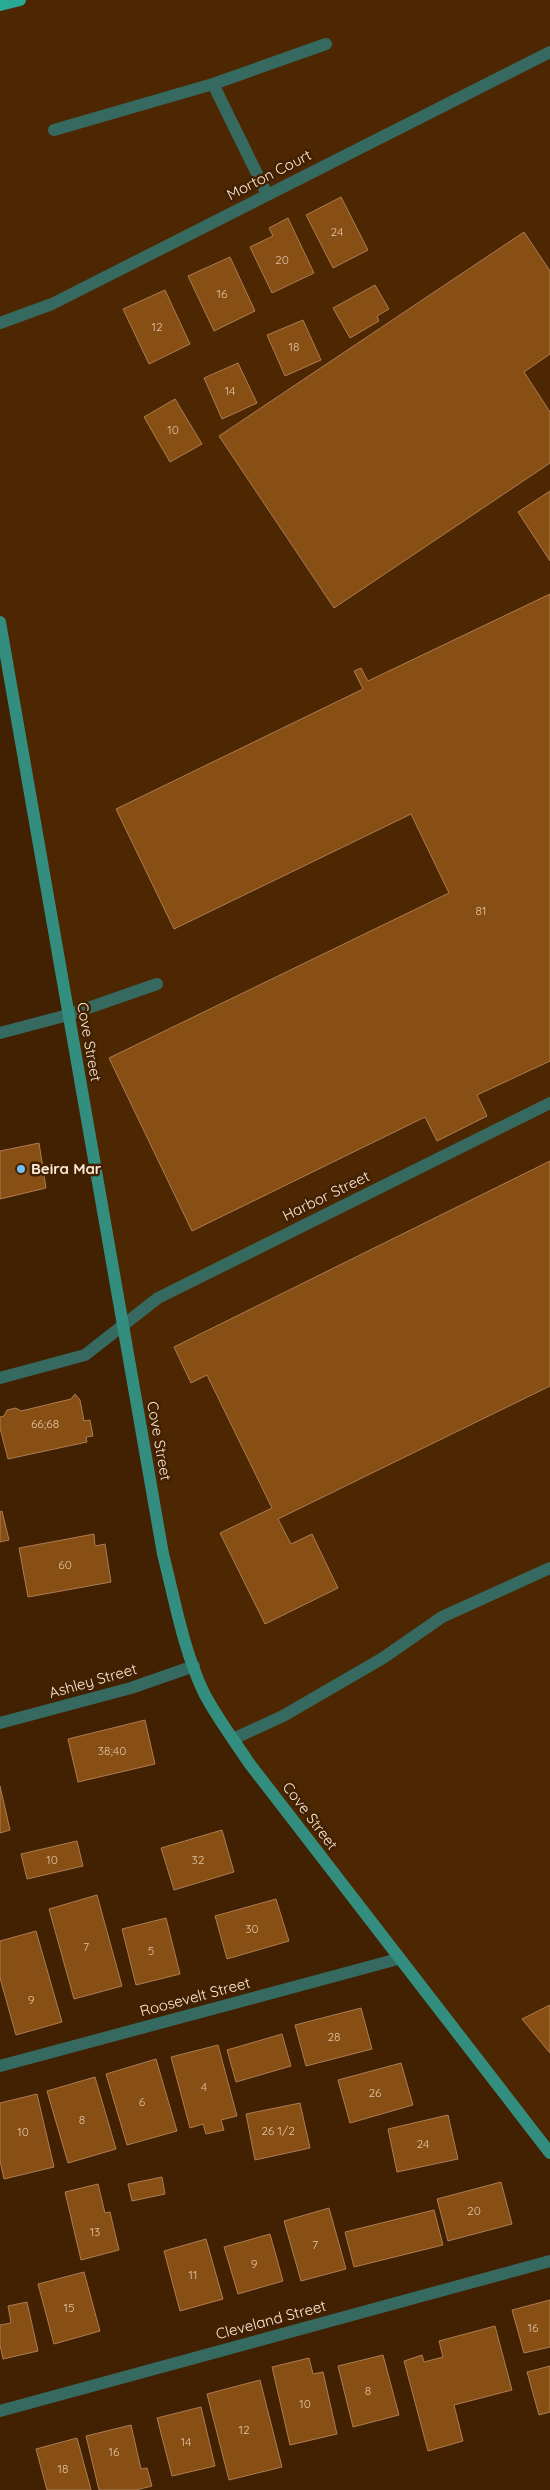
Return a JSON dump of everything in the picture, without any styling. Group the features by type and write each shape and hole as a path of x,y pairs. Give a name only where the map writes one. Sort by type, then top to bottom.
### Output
{"main road":[{"path":"0,5 20,0"},
{"name":"Cove Street","path":"0,622 5,684 68,1015 121,1327 163,1554 182,1632 194,1666 204,1692 233,1739 398,1959 550,2153"}],"street":[{"path":"54,130 213,84 326,44"},
{"name":"Morton Court","path":"0,324 52,304 550,52"},
{"path":"213,84 267,194"},
{"path":"0,1033 68,1015 157,984"},
{"name":"Harbor Street","path":"0,1378 85,1355 158,1298 550,1103"},
{"path":"233,1739 283,1716 383,1658 442,1617 550,1568"},
{"name":"Ashley Street","path":"0,1723 131,1688 194,1666"},
{"name":"Roosevelt Street","path":"0,2066 398,1959"},
{"name":"Cleveland Street","path":"0,2411 550,2261"}],"shaded area":[{"path":"20,0 550,0 550,2153 217,1714 182,1632 0,622 0,5"}],"building":[{"path":"341,197 368,250 333,268 306,215"},
{"path":"288,218 314,273 272,293 250,247 273,236 269,228"},
{"path":"524,232 550,271 550,354 524,372 550,412 550,463 334,608 219,436"},
{"path":"230,257 255,311 214,331 188,276"},
{"path":"375,285 389,309 377,316 379,321 350,338 333,308"},
{"path":"165,290 190,344 149,364 123,309"},
{"path":"303,320 321,360 285,376 267,335"},
{"path":"238,363 257,403 222,419 204,378"},
{"path":"175,399 202,444 170,462 144,417"},
{"path":"550,491 550,561 518,512"},
{"path":"550,594 550,1061 477,1095 487,1116 437,1141 425,1117 192,1231 109,1058 449,893 411,814 174,929 116,809 363,689 354,671 361,668 368,681"},
{"name":"Beira Mar","path":"39,1143 46,1188 0,1199 0,1151"},
{"path":"550,1161 550,1386 278,1519 291,1544 312,1534 338,1588 265,1624 220,1533 272,1508 207,1375 191,1383 174,1347"},
{"path":"75,1394 80,1400 84,1421 90,1420 93,1436 86,1437 87,1442 8,1459 0,1428 0,1417 4,1416 7,1410 16,1408 21,1411 71,1399"},
{"path":"2,1511 9,1540 0,1542 0,1512"},
{"path":"94,1534 95,1546 105,1544 111,1582 28,1597 19,1548"},
{"path":"145,1720 155,1764 78,1782 68,1739"},
{"path":"0,1786 10,1830 0,1833"},
{"path":"222,1830 234,1872 174,1890 161,1848"},
{"path":"77,1841 83,1866 27,1879 21,1854"},
{"path":"97,1895 122,1986 74,1999 49,1909"},
{"path":"276,1899 289,1941 227,1959 215,1916"},
{"path":"166,1918 180,1974 136,1985 122,1929"},
{"path":"36,1931 62,2022 16,2035 0,1978 0,1941"},
{"path":"550,2005 550,2053 522,2019"},
{"path":"361,2008 372,2049 306,2066 295,2025"},
{"path":"282,2034 291,2066 236,2082 227,2050"},
{"path":"218,2045 237,2116 221,2120 224,2130 206,2134 203,2124 190,2128 171,2057"},
{"path":"156,2059 177,2131 127,2145 106,2074"},
{"path":"401,2063 413,2105 350,2123 338,2080"},
{"path":"95,2077 116,2149 68,2163 47,2091"},
{"path":"37,2094 54,2167 4,2179 0,2161 0,2103"},
{"path":"300,2103 310,2148 255,2160 246,2114"},
{"path":"448,2115 458,2159 397,2172 388,2129"},
{"path":"162,2177 165,2194 132,2201 128,2184"},
{"path":"501,2182 512,2224 448,2241 437,2199"},
{"path":"98,2184 105,2213 110,2212 119,2250 81,2260 65,2192"},
{"path":"329,2208 346,2269 301,2281 284,2221"},
{"path":"434,2210 443,2245 354,2267 345,2232"},
{"path":"270,2234 283,2281 238,2294 224,2247"},
{"path":"206,2239 223,2299 180,2311 164,2251"},
{"path":"84,2272 100,2331 54,2344 38,2284"},
{"path":"550,2300 550,2347 524,2353 512,2310"},
{"path":"27,2302 38,2351 3,2359 0,2345 0,2325 11,2323 8,2306"},
{"path":"495,2326 512,2390 454,2405 463,2441 428,2451 404,2361 422,2355 424,2362 443,2357 439,2341"},
{"path":"383,2355 399,2415 353,2427 338,2366"},
{"path":"309,2358 313,2374 323,2372 337,2434 290,2445 272,2367"},
{"path":"550,2366 550,2412 539,2415 527,2372"},
{"path":"260,2380 282,2467 229,2480 207,2394"},
{"path":"201,2407 215,2466 172,2476 157,2418"},
{"path":"131,2425 141,2469 147,2468 152,2486 136,2490 99,2490 86,2436"},
{"path":"77,2438 91,2490 47,2490 36,2449"}],"place":[{"name":"Beira Mar","path":"21,1169"}]}
